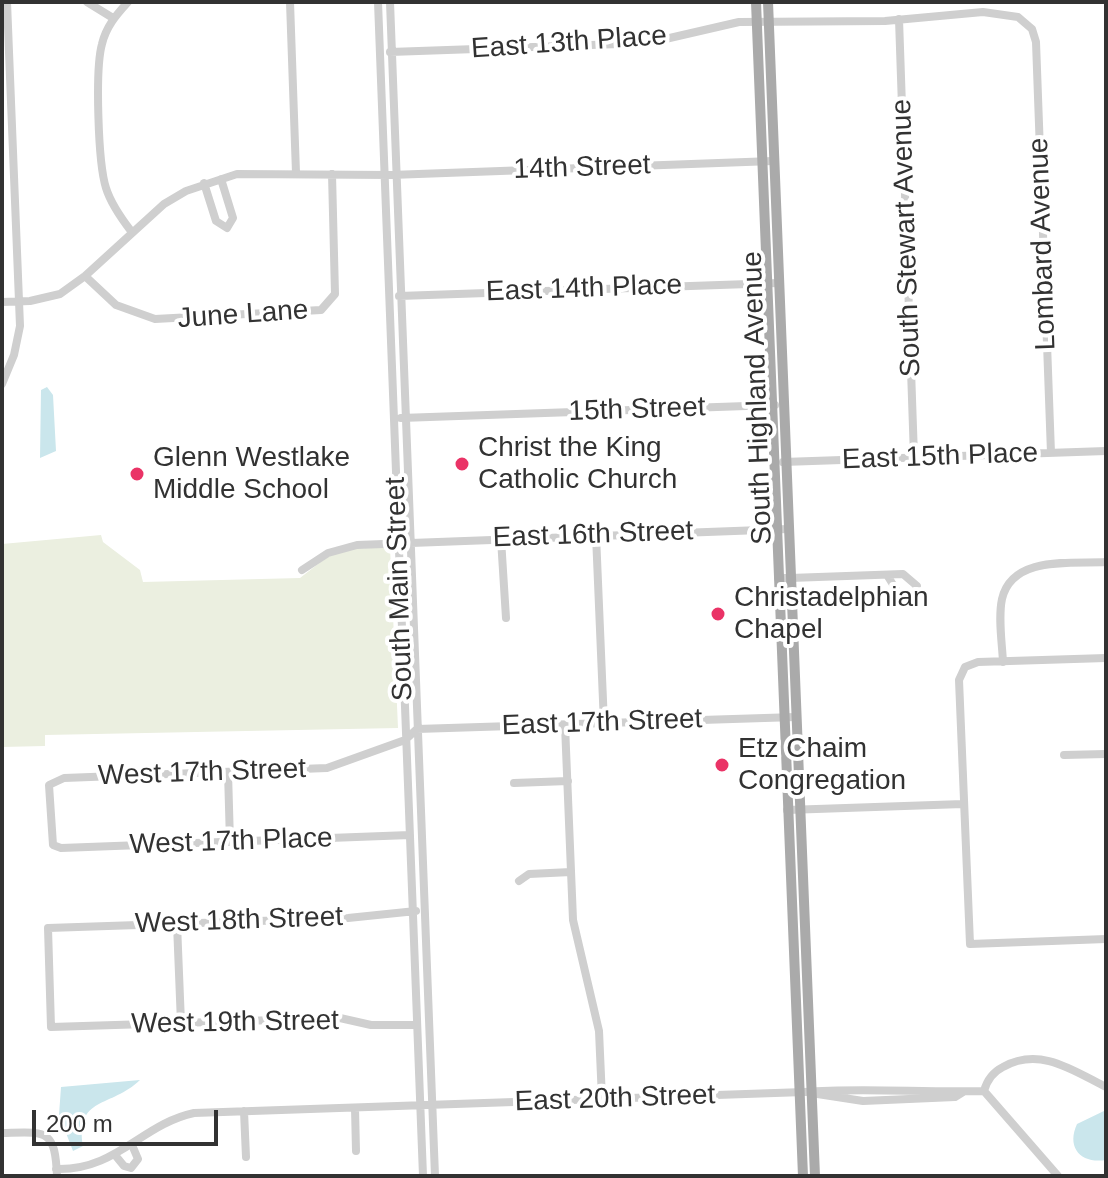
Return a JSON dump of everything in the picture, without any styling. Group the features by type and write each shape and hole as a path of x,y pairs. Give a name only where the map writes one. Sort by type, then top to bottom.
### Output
{"main road":[{"name":"South Highland Avenue","path":"756,2 763,20"},
{"name":"South Highland Avenue","path":"768,2 763,20 766,283 783,718 804,1092 815,1176"},
{"name":"South Highland Avenue","path":"767,162 778,283 796,717 803,1176"}],"street":[{"path":"2,384 19,334 7,2"},
{"path":"87,2 113,18"},
{"path":"128,2 113,18 99,59 103,173 109,197 131,231"},
{"path":"290,2 296,173"},
{"name":"South Main Street","path":"378,2 402,296 411,542 410,835 423,1176"},
{"name":"South Main Street","path":"390,2 389,296 398,543 425,911 435,1176"},
{"name":"East 13th Place","path":"380,53 648,43 714,26 763,20 899,19 937,14 1002,13 1028,24 1035,35"},
{"name":"South Stewart Avenue","path":"899,19 914,457"},
{"name":"Lombard Avenue","path":"1035,35 1051,453"},
{"name":"14th Street","path":"2,302 60,294 85,276 164,204 204,183 246,173 391,175 767,162"},
{"name":"June Lane","path":"85,276 116,305 155,319 321,310 335,294 332,174"},
{"path":"204,183 216,221 227,228 233,218 221,179"},
{"name":"East 14th Place","path":"389,296 778,283"},
{"name":"15th Street","path":"394,418 784,405"},
{"name":"East 15th Place","path":"773,462 1106,451"},
{"name":"East 16th Street","path":"302,570 342,548 398,543 788,529"},
{"path":"596,535 604,724"},
{"path":"501,539 506,618"},
{"path":"1003,662 1002,600 1018,574 1042,565 1106,562"},
{"path":"778,578 887,575"},
{"path":"1106,658 970,664 962,671 960,684 970,944 1106,939"},
{"name":"East 17th Street","path":"411,735 565,725 796,717"},
{"path":"565,725 573,920 599,1031 602,1099"},
{"name":"West 17th Street","path":"53,845 48,790 54,780 327,768 411,735"},
{"path":"1064,755 1106,754"},
{"path":"228,772 230,842"},
{"path":"514,783 568,781"},
{"path":"787,810 963,804"},
{"name":"West 17th Place","path":"53,845 61,848 410,835"},
{"path":"519,881 529,874 571,872"},
{"name":"West 18th Street","path":"51,1027 48,928 348,918 425,911"},
{"path":"177,924 181,1023"},
{"name":"West 19th Street","path":"51,1027 340,1018 376,1026 417,1025"},
{"path":"1058,1176 984,1091 986,1081 1001,1068 1031,1059 1061,1064 1106,1087"},
{"name":"East 20th Street","path":"115,1155 185,1115 804,1092 863,1097 955,1097 963,1092 984,1091"},
{"path":"355,1108 356,1151"},
{"path":"244,1111 246,1157"},
{"path":"2,1133 45,1134 55,1149 56,1172 91,1166 115,1155 124,1166 131,1168 138,1159 132,1145"}],"shaded area":[{"path":"101,535 103,542 140,570 143,582 300,578 327,557 350,549 390,547 398,728 45,735 45,746 2,747 2,544"}],"water":[{"path":"47,387 53,395 56,451 40,458 41,390"},
{"path":"140,1080 90,1111 84,1119 83,1146 73,1151 59,1115 61,1087"},
{"path":"1106,1110 1106,1160 1083,1157 1073,1140 1077,1124"}],"place":[{"name":"Christ the King Catholic Church","path":"462,464"},
{"name":"Glenn Westlake Middle School","path":"137,474"},
{"name":"Christadelphian Chapel","path":"718,614"},
{"name":"Etz Chaim Congregation","path":"722,765"}]}
